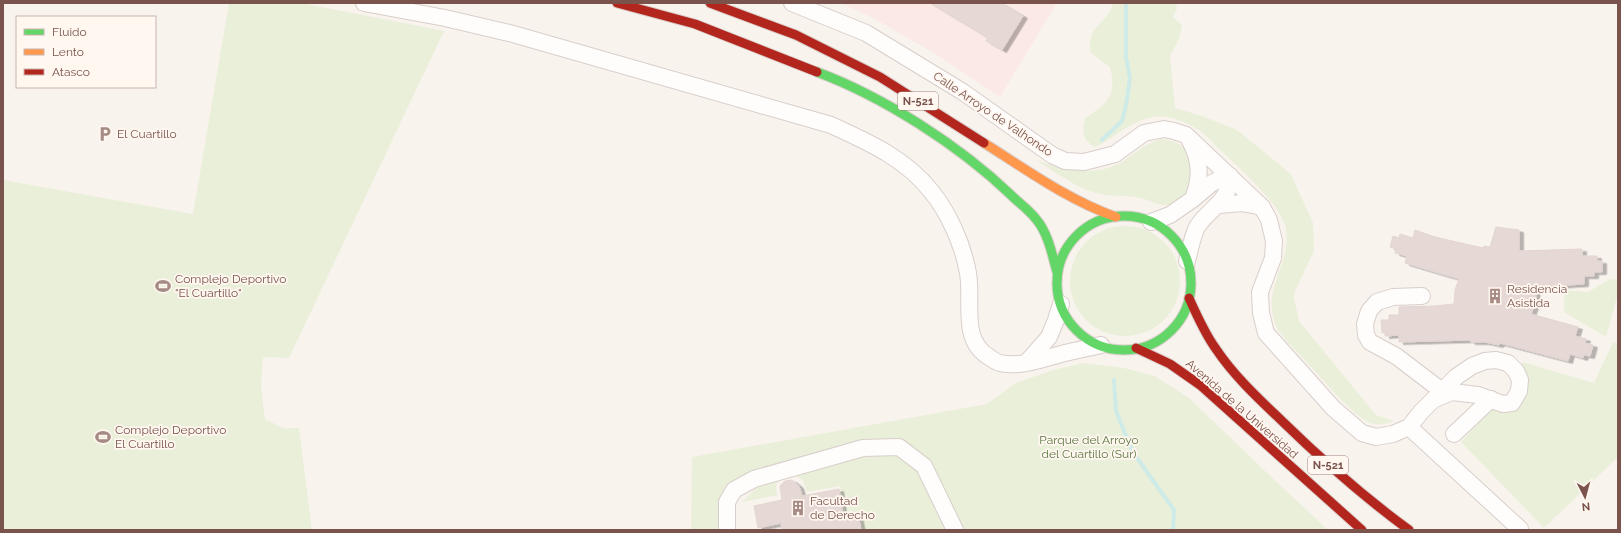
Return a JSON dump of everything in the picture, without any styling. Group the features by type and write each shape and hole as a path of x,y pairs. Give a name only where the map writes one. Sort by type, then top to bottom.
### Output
{"highway":[{"name":"N-521","path":"617,3 695,24 844,82 917,123 989,174 1036,219 1048,241 1057,272 1057,284 1061,304 1067,318 1076,329 1088,339 1112,348 1136,348 1152,343 1167,334 1178,322 1189,298 1191,279 1187,261 1181,248 1173,237 1160,226 1138,217 1116,217 1099,221 1090,226 1074,238 1063,255 1057,272"},
{"name":"N-521","path":"710,3 796,35 880,77 1053,187 1098,211 1116,217"},
{"name":"Avenida de la Universidad","path":"1189,298 1201,325 1215,349 1252,393 1315,453 1372,503 1409,530"},
{"name":"Avenida de la Universidad","path":"1136,348 1151,353 1200,385 1362,530"}],"street":[{"path":"364,3 445,18 513,34 831,125 872,144 910,169 931,191 955,229 968,273 970,293 969,318 973,339 981,352 999,363 1010,364 1027,362 1101,345"},
{"name":"Calle Arroyo de Valhondo","path":"792,3 866,33 963,92 1052,155 1065,161 1084,162 1115,154 1144,133 1164,129 1186,135 1262,207"},
{"path":"1186,135 1195,150 1198,167 1199,183 1194,199"},
{"path":"1151,222 1170,215 1194,199 1212,183 1220,178 1230,176 1230,187 1219,205 1206,216 1197,229 1187,261"},
{"path":"1219,205 1242,203 1262,207 1269,220 1274,241 1273,258 1260,292 1261,313 1266,333 1333,408 1362,433 1376,437 1393,434 1409,427 1438,395 1456,377 1472,366 1496,360 1508,364 1516,371 1520,380 1519,391 1512,403 1503,404 1478,395 1452,392 1438,395"},
{"path":"1422,296 1393,297 1377,302 1369,311 1365,324 1366,335 1370,342 1396,356 1438,395"},
{"path":"1027,362 1049,337 1061,304"},
{"path":"1454,434 1491,400"},
{"path":"1409,427 1520,530"},
{"path":"727,530 727,502 734,490 754,479 863,448 899,447 924,466 955,530"}],"shaded area":[{"path":"841,3 1057,3 1000,97 934,53 875,19"}],"green space":[{"name":"Complejo Deportivo \"El Cuartillo\"","path":"229,3 301,3 444,31 289,358 263,357 261,386 265,419 283,428 299,428 312,530 3,530 3,180 193,214"},
{"path":"1113,3 1176,3 1177,9 1173,17 1182,25 1179,39 1170,56 1175,108 1202,116 1237,130 1291,174 1313,223 1314,251 1295,291 1294,298 1299,321 1376,415 1394,421 1384,424 1373,424 1357,415 1289,343 1276,326 1272,308 1272,297 1287,241 1283,219 1258,186 1206,135 1187,123 1170,118 1154,117 1130,125 1095,147 1085,138 1083,128 1085,118 1105,103 1111,92 1112,77 1110,67 1091,53 1090,44 1094,31 1106,17"},
{"path":"1161,139 1181,145 1187,151 1191,159 1192,168 1192,177 1185,193 1179,200 1168,205 1135,197 1106,195 1084,189 1036,160 1058,167 1080,171 1091,171 1113,166 1146,146"},
{"path":"1125,226 1146,230 1164,242 1176,260 1180,281 1176,302 1164,320 1146,332 1125,336 1104,332 1086,320 1074,302 1070,281 1074,260 1086,242 1104,230"},
{"path":"1610,279 1618,280 1618,293 1606,337 1564,312 1564,290 1588,292"},
{"path":"1613,342 1618,344 1618,457 1544,528 1461,442 1489,411 1512,403 1520,380 1522,362 1594,383"},
{"name":"Parque del Arroyo del Cuartillo (Sur)","path":"1084,363 1124,368 1155,376 1189,398 1328,530 964,530 926,463 896,443 734,493 726,530 691,530 692,457 987,404 1016,383 1053,370"},
{"path":"889,452 904,456 918,468 952,530 863,530 861,516 846,518 840,486 807,492 803,480 793,474 778,480 776,487 777,495 742,502 766,479 859,454"}],"building":[{"path":"930,3 1001,3 1023,16 1002,50 986,41 988,38"},
{"name":"Residencia Asistida","path":"1496,227 1519,230 1519,251 1582,249 1582,256 1597,256 1597,261 1602,261 1602,272 1594,272 1594,276 1584,276 1584,284 1535,287 1536,301 1531,314 1578,327 1575,336 1586,339 1585,343 1593,345 1590,356 1584,355 1583,358 1570,354 1568,361 1500,343 1499,345 1485,342 1471,342 1470,340 1399,342 1399,335 1385,336 1385,332 1382,333 1381,320 1389,320 1389,315 1399,315 1399,307 1454,304 1455,290 1459,279 1405,263 1407,256 1395,253 1396,249 1390,247 1393,236 1399,238 1400,234 1413,238 1415,230 1435,237 1483,248 1484,246 1490,247"},
{"name":"Facultad de Derecho","path":"792,480 799,486 802,496 839,489 843,517 858,515 861,530 782,530 781,523 758,528 754,506 782,500 780,486 785,481"}],"waterway":[{"path":"1102,140 1122,121 1126,105 1130,78 1126,57 1126,3"},
{"path":"1114,380 1116,411 1132,451 1174,510 1173,530"}],"traffic: fast":[{"path":"817,72 868,95 920,124 945,141 991,177 1036,219 1044,231 1057,272"},
{"path":"1124,216 1137,217 1150,221 1161,227 1176,241 1186,257 1190,270 1191,283 1190,296 1186,309 1180,320 1166,335 1150,345 1137,349 1124,350 1111,349 1098,345 1087,339 1072,325 1062,309 1058,296 1057,283 1058,270 1062,257 1068,246 1082,231 1098,221 1111,217 1124,216"}],"traffic: slow":[{"path":"984,143 1064,193 1116,217"}],"traffic: jam":[{"path":"617,3 695,24 817,72"},
{"path":"710,3 796,35 880,77 984,143"},
{"path":"1189,298 1201,325 1212,343 1223,359 1247,387 1328,464 1376,505 1409,530"},
{"path":"1136,348 1170,364 1200,385 1362,530"}],"place":[{"name":"El Cuartillo","path":"105,134"},
{"name":"Complejo Deportivo \"El Cuartillo\"","path":"163,286"},
{"name":"Residencia Asistida","path":"1495,296"},
{"name":"Complejo Deportivo El Cuartillo","path":"103,437"},
{"name":"Facultad de Derecho","path":"798,508"}]}
